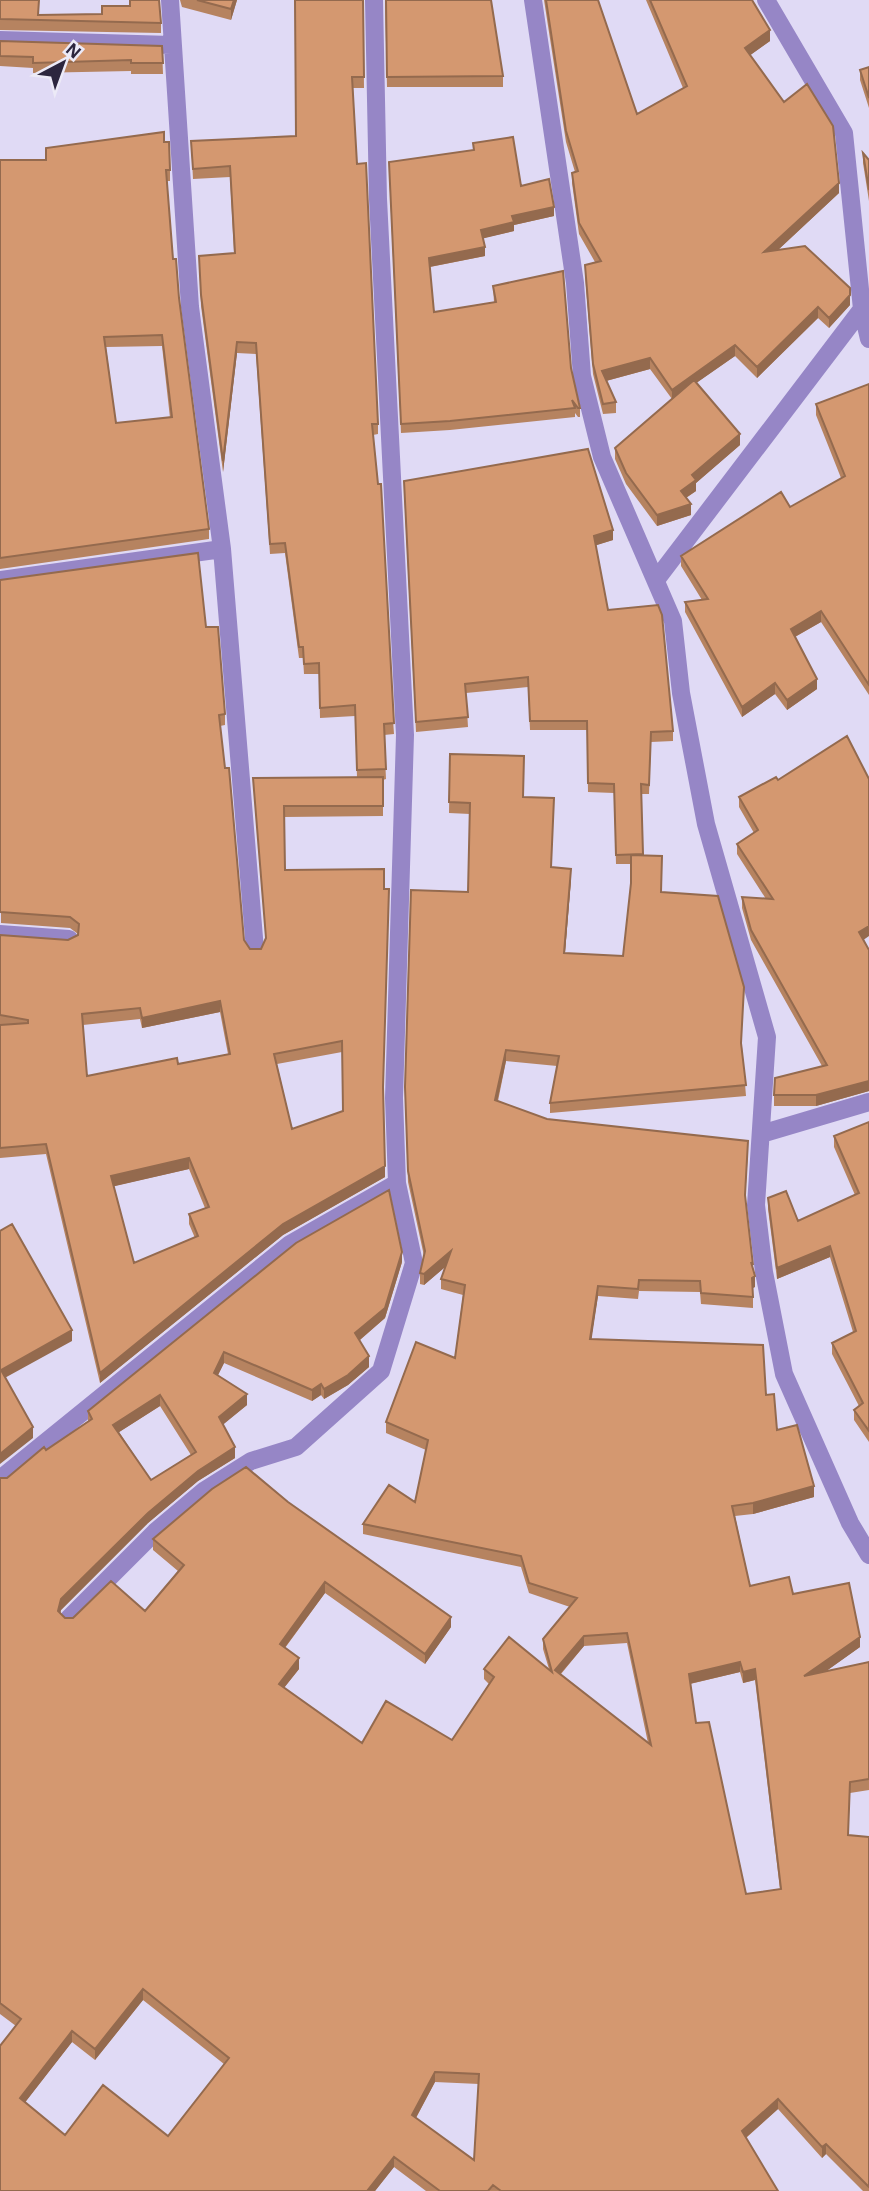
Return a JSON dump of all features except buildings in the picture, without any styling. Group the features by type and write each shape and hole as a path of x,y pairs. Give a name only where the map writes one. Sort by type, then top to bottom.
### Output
{"street":[{"path":"170,0 190,307 222,549 255,950"},
{"path":"69,1619 155,1532 205,1490 251,1461 296,1447 381,1371 414,1263 397,1183 394,1098 405,735 378,199 374,0"},
{"path":"533,0 575,283 582,376 602,457 673,621 681,693 706,824 767,1037 756,1205 764,1272 783,1374 850,1523 869,1555"},
{"path":"766,0 844,133 862,309 869,339"},
{"path":"0,40 171,45"},
{"path":"656,580 862,309"},
{"path":"0,580 222,549"},
{"path":"0,934 69,939"},
{"path":"761,1134 869,1102"},
{"path":"0,1479 290,1244 397,1183"}]}
